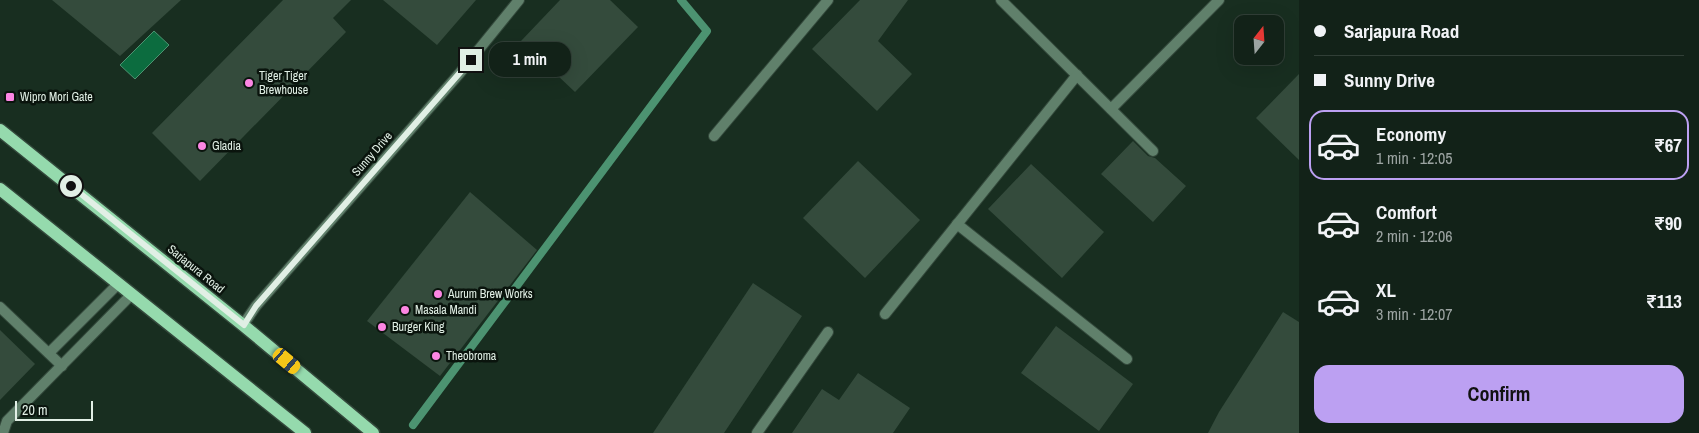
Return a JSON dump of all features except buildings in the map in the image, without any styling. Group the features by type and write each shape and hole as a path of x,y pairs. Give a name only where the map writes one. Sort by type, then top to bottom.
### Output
{"main road":[{"name":"Sarjapura Road","path":"0,130 244,325 373,433"},
{"path":"0,189 304,433"}],"street":[{"name":"Sunny Drive","path":"244,325 256,306 459,74 519,0"},
{"path":"714,136 828,0"},
{"path":"1001,0 1153,151"},
{"path":"1111,109 1219,0"},
{"path":"885,314 1077,75"},
{"path":"957,224 1128,358"},
{"path":"49,353 118,284"},
{"path":"3,433 7,420 131,295"},
{"path":"0,307 62,366"},
{"path":"757,433 828,332"}],"shaded area":[{"path":"154,31 169,45 135,79 120,65"}],"waterway":[{"path":"413,425 707,31 681,0"}],"place":[{"name":"Tiger Tiger Brewhouse","path":"249,83"},
{"name":"Wipro Mori Gate","path":"10,97"},
{"name":"Gladia","path":"202,146"},
{"name":"Aurum Brew Works","path":"438,294"},
{"name":"Masala Mandi","path":"405,310"},
{"name":"Burger King","path":"382,327"},
{"name":"Theobroma","path":"436,356"}],"route":[{"path":"71,186 244,325 256,306 471,60"}]}
